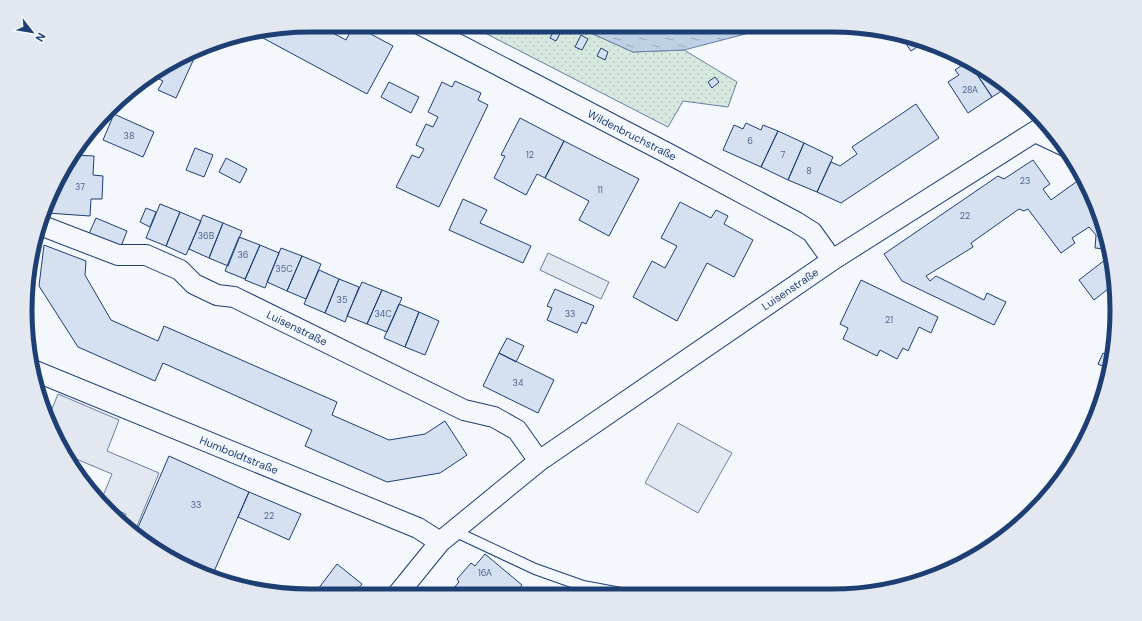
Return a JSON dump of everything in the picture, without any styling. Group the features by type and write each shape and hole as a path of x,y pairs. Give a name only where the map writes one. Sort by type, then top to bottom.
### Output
{"street":[{"name":"Wildenbruchstraße","path":"434,32 796,222 812,232 832,260"},
{"name":"Luisenstraße","path":"402,589 447,536 539,461 832,260 1041,127"},
{"name":"Luisenstraße","path":"45,227 118,255 146,255 180,270 194,284 217,295 234,297 464,410 494,417 517,430 539,461"},
{"name":"Humboldtstraße","path":"39,373 418,528 447,536"}],"lane":[{"path":"1030,134 1057,147"},
{"path":"447,536 583,586 599,589"}],"shaded area":[{"path":"483,32 589,32 633,52 684,50 737,82 728,107 683,101 668,127"},
{"path":"548,253 609,282 601,299 540,270"},
{"path":"58,394 119,420 107,451 159,473 136,527 125,518 126,514 117,510 103,496 112,474 75,458 69,450 51,411"},
{"path":"678,423 732,453 698,513 645,483"}],"water":[{"path":"589,32 753,32 684,50 633,52"}],"building":[{"path":"331,32 346,40 350,32 367,32 393,46 367,94 263,38 265,36 274,34"},
{"path":"553,32 561,32 556,41 550,38"},
{"path":"581,35 588,39 582,50 575,47"},
{"path":"904,41 919,46 911,51"},
{"path":"601,48 608,52 605,60 597,56"},
{"path":"195,57 176,98 158,90 163,81 159,79 160,76 171,69"},
{"path":"963,65 975,72 992,97 968,113 948,82 959,75 955,70"},
{"path":"975,72 1002,91 992,97"},
{"path":"715,77 719,82 712,88 708,82"},
{"path":"455,81 481,93 478,100 488,105 439,207 396,187 412,155 419,158 424,149 416,145 426,124 433,127 438,117 428,112 442,82 452,87"},
{"path":"389,82 419,97 411,113 381,97"},
{"path":"916,104 939,138 841,203 817,192 831,162 840,166 857,154 852,147"},
{"path":"114,114 154,132 143,157 103,140"},
{"path":"520,118 564,141 545,178 537,174 526,195 494,178 505,156 501,155"},
{"path":"746,123 761,130 763,125 778,131 761,167 723,150 734,125 743,129"},
{"path":"778,131 804,143 788,180 761,167"},
{"path":"564,141 639,179 609,236 579,220 589,201 545,178"},
{"path":"804,143 833,157 817,192 788,180"},
{"path":"195,148 213,155 204,177 186,170"},
{"path":"79,155 94,156 93,175 103,176 102,199 91,199 90,216 50,213 69,171"},
{"path":"226,158 247,169 240,183 219,172"},
{"path":"1033,160 1050,184 1043,189 1051,200 1078,181 1089,204 1103,249 1095,248 1096,235 1089,227 1072,238 1075,243 1061,253 1028,209 1024,211 1019,209 971,243 973,247 926,276 930,281 936,276 984,300 987,293 1006,302 994,325 902,281 884,254 998,176 1004,179"},
{"path":"463,199 487,210 480,223 531,246 523,263 449,230"},
{"path":"680,202 711,218 716,210 728,216 724,224 753,240 734,277 707,263 677,321 633,297 652,261 665,268 677,246 661,238"},
{"path":"160,204 180,212 166,246 146,238"},
{"path":"146,208 156,212 150,227 140,222"},
{"path":"180,212 201,221 186,255 166,246"},
{"path":"203,215 223,223 209,258 189,249"},
{"path":"96,218 127,231 120,249 88,236"},
{"path":"223,223 242,231 228,266 209,258"},
{"path":"239,237 260,245 245,279 225,271"},
{"path":"44,245 86,261 85,275 111,320 158,341 164,326 337,402 332,415 389,440 425,434 445,421 467,455 440,473 387,482 305,446 312,430 163,363 155,381 78,347 39,286"},
{"path":"260,245 279,253 265,288 245,280"},
{"path":"281,248 302,256 287,291 267,282"},
{"path":"302,256 321,264 306,299 287,291"},
{"path":"1106,259 1109,290 1108,289 1094,300 1079,280"},
{"path":"319,270 339,279 325,313 304,304"},
{"path":"339,279 359,287 345,322 325,313"},
{"path":"861,280 938,317 931,333 919,327 908,351 903,348 897,359 880,350 877,356 843,339 848,328 840,324"},
{"path":"362,282 382,290 367,324 347,316"},
{"path":"555,289 594,306 586,324 582,322 577,333 547,320 552,308 547,306"},
{"path":"382,290 402,298 387,332 367,324"},
{"path":"399,304 419,312 405,347 384,338"},
{"path":"419,312 439,321 425,355 405,347"},
{"path":"507,338 524,346 516,362 499,353"},
{"path":"499,353 554,380 538,413 483,386"},
{"path":"1103,353 1107,355 1105,367 1098,364"},
{"path":"169,456 249,492 214,572 171,552 138,528"},
{"path":"249,492 301,514 289,540 238,517"},
{"path":"485,554 522,585 519,589 453,589 459,582 457,579 471,563 475,566"},
{"path":"337,564 362,584 358,589 318,589"}]}
